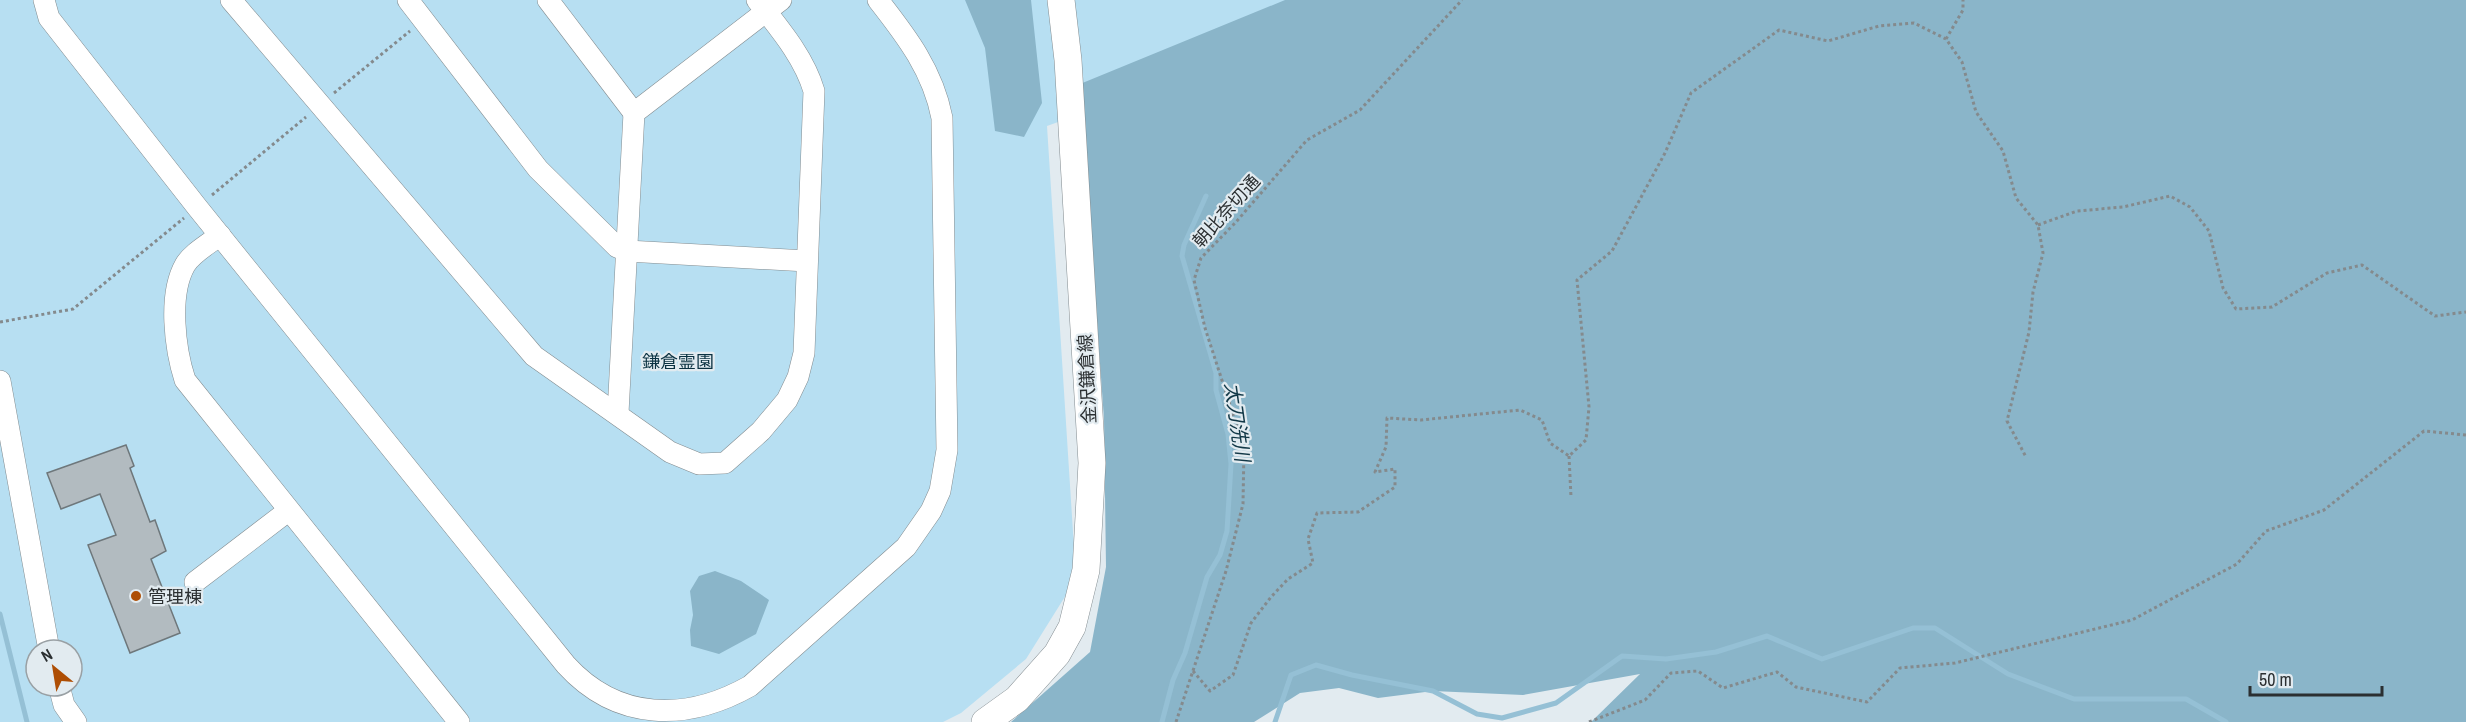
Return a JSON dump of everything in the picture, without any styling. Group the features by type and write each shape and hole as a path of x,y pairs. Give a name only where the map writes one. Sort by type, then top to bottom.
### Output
{"main road":[{"name":"金沢鎌倉線","path":"985,722 1017,699 1057,654 1072,627 1086,570 1092,463 1068,60 1061,0"}],"lane":[{"path":"44,0 49,18 197,207 580,680 598,694 638,709 682,710 730,698 750,686 906,547 931,511 945,470 942,118 938,97 920,56 878,0"},
{"path":"231,0 534,356 618,413 670,452 699,464 725,463 761,431 788,400 798,377 804,353 814,91 809,74 768,4 633,113"},
{"path":"408,0 538,170 617,247 627,251 807,261"},
{"path":"548,0 633,113 618,413"},
{"path":"220,235 185,264 174,321 181,368 192,389 459,722"},
{"path":"0,381 47,638"},
{"path":"195,582 288,511"},
{"path":"62,698 64,705 76,722"}],"path":[{"name":"朝比奈切通","path":"1176,722 1226,571 1243,504 1244,448 1205,328 1194,280 1201,258 1236,222 1307,140 1360,110 1462,0"},
{"path":"1946,39 1963,10 1963,0"},
{"path":"1569,456 1586,440 1589,407 1577,280 1612,251 1665,153 1691,93 1779,30 1828,40 1879,26 1914,23 1946,39 1962,62 1976,112 2003,152 2016,198 2038,225 2043,253 2033,292 2029,332 2007,421 2026,458"},
{"path":"2038,225 2077,211 2123,207 2170,196 2190,207 2209,231 2223,288 2236,309 2272,307 2327,273 2362,266 2435,316 2466,312"},
{"path":"0,322 74,309 197,207"},
{"path":"1193,671 1210,691 1233,675 1251,623 1288,579 1313,563 1308,539 1317,513 1358,512 1395,487 1395,469 1375,472 1386,447 1387,418 1421,420 1520,410 1542,420 1550,443 1569,456"},
{"path":"1589,722 1645,700 1671,673 1698,671 1723,688 1777,672 1796,687 1867,702 1900,668 1955,663 2132,620 2237,564 2266,531 2324,510 2424,431 2466,435"},
{"path":"1569,456 1572,497"}],"green space":[{"name":"鎌倉霊園","path":"0,0 1357,0 1314,30 1047,126 1076,579 1026,659 961,713 943,722 0,722"}],"shaded area":[{"path":"965,0 1031,0 1042,103 1024,137 995,131 985,48"},
{"path":"1285,0 2466,0 2466,722 1591,722 1640,674 1523,695 1433,691 1378,698 1339,688 1300,693 1254,722 1011,722 1090,652 1106,567 1104,419 1080,84"},
{"path":"715,571 741,581 769,600 756,634 719,654 691,646 690,630 693,615 690,591 699,576"}],"building":[{"path":"126,445 134,466 130,468 150,522 155,520 166,551 151,559 180,633 130,653 88,545 116,535 100,494 61,509 47,473"}],"waterway":[{"name":"太刀洗川","path":"1162,722 1173,680 1185,653 1207,577 1220,555 1227,531 1231,464 1228,434 1216,390 1216,373 1182,256 1184,245 1206,196"},
{"path":"0,614 27,722"},
{"path":"1275,722 1291,675 1316,665 1352,675 1433,691 1477,714 1502,718 1556,703 1622,656 1666,659 1716,652 1767,636 1822,659 1913,628 1935,628 2008,674 2074,699 2186,699 2226,722"}],"place":[{"name":"管理棟","path":"136,596"}]}
